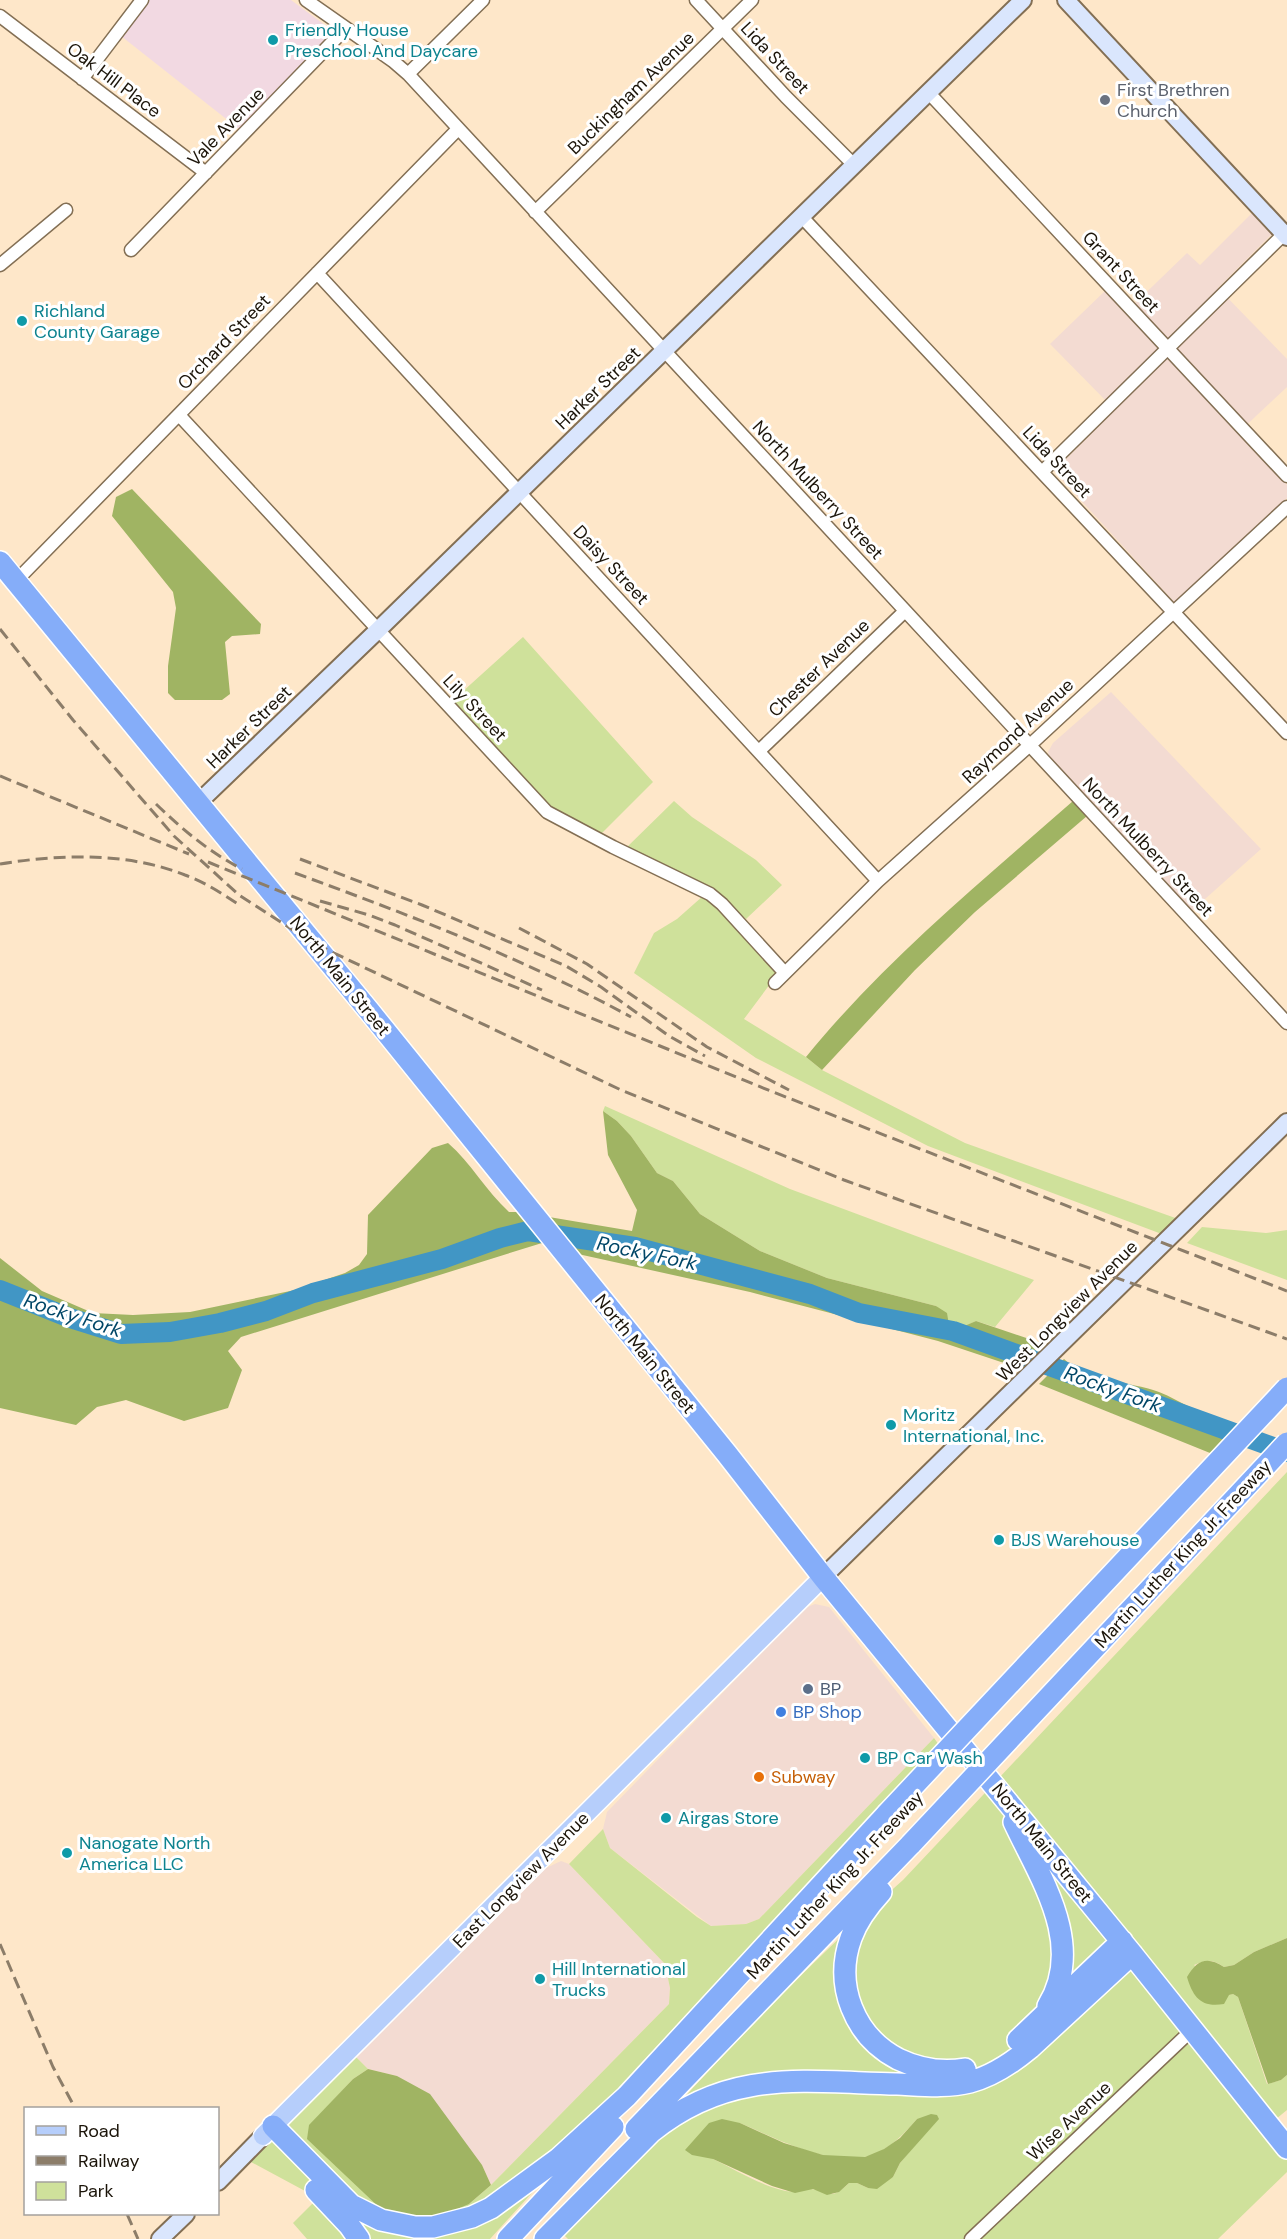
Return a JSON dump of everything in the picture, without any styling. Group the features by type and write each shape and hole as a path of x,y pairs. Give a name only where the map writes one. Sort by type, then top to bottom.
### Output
{"highway":[{"name":"North Main Street","path":"0,562 573,1263 823,1577 1193,2029 1287,2148"},
{"path":"268,2131 351,2205 381,2220 415,2227 433,2227 472,2217 491,2208 558,2159 627,2096 890,1817 1287,1388"},
{"name":"Martin Luther King Jr. Freeway","path":"508,2239 625,2115 890,1817 1287,1401"},
{"name":"Martin Luther King Jr. Freeway","path":"533,2239 914,1847 1287,1443"},
{"path":"1127,1948 997,2056 974,2067 948,2071 923,2068 900,2060 882,2049 863,2030 852,2009 846,1982 847,1954 851,1938 871,1903 914,1847 1287,1456"},
{"path":"1001,1794 1049,1895 1061,1936 1062,1959 1059,1981 1050,2003 1038,2021"},
{"path":"545,2239 651,2132 675,2113 700,2099 734,2088 761,2083 943,2085 970,2082 985,2077 1014,2061 1030,2048 1127,1948"},
{"path":"268,2131 359,2239"}],"main road":[{"name":"East Longview Avenue","path":"268,2131 823,1577"}],"street":[{"path":"82,79 142,0"},
{"name":"North Mulberry Street","path":"306,0 408,74 1287,1023"},
{"path":"408,74 483,0"},
{"name":"Lida Street","path":"696,0 786,97 854,165"},
{"name":"Buckingham Avenue","path":"535,212 752,0"},
{"name":"Harker Street","path":"198,802 378,630 1023,0"},
{"path":"1042,472 1286,234 1066,0"},
{"name":"Oak Hill Place","path":"0,16 206,173"},
{"name":"Vale Avenue","path":"131,250 346,28"},
{"name":"Grant Street","path":"928,92 1287,476"},
{"name":"Orchard Street","path":"16,581 458,129"},
{"path":"0,265 66,210"},
{"name":"Lida Street","path":"801,216 1287,733"},
{"name":"Daisy Street","path":"317,273 879,881"},
{"name":"Lily Street","path":"179,414 547,812 613,848 710,894 723,904 784,973"},
{"name":"Raymond Avenue","path":"775,982 879,881 1287,507"},
{"name":"Chester Avenue","path":"759,751 905,611"},
{"name":"West Longview Avenue","path":"823,1577 1287,1122"},
{"name":"Wise Avenue","path":"970,2239 1193,2029"},
{"name":"East Longview Avenue","path":"219,2181 268,2131"},
{"path":"160,2239 185,2215"}],"shaded area":[{"path":"148,0 291,0 333,31 239,129 121,36"},
{"path":"1253,212 1272,234 1218,288 1287,359 1287,387 1238,433 1287,485 1287,498 1175,603 1054,471 1115,410 1050,344 1107,289 1128,310 1187,253 1200,265"},
{"path":"1111,692 1261,849 1186,916 1050,761 1048,752 1053,743"},
{"path":"815,1604 829,1607 934,1738 759,1919 746,1924 711,1926 610,1848 603,1829 607,1812 805,1608"},
{"path":"561,1861 569,1864 665,1964 670,1988 669,2004 491,2185 482,2165 397,2076 368,2069 355,2056 544,1869"}],"green space":[{"path":"132,489 261,624 260,634 232,636 225,642 230,694 222,700 175,700 168,693 168,666 176,608 173,592 112,516 116,497"},
{"path":"523,637 653,782 602,833 560,814 543,801 451,702"},
{"path":"674,801 692,817 756,860 782,885 746,919 711,888 625,849"},
{"path":"1073,801 1087,816 975,912 915,970 822,1070 806,1057 900,955"},
{"path":"703,896 779,972 744,1019 806,1057 822,1070 965,1143 1181,1220 1167,1236 928,1146 756,1058 634,973 654,933 677,919"},
{"path":"605,1106 790,1189 1034,1280 995,1327 976,1321 960,1329 949,1325 936,1306 827,1278 760,1251 700,1214 673,1181 657,1173 631,1136 617,1121 603,1111"},
{"path":"603,1111 617,1121 631,1136 657,1173 673,1181 700,1214 760,1251 827,1278 936,1306 947,1313 949,1325 960,1328 976,1321 1053,1347 1024,1375 1013,1366 938,1341 750,1292 578,1254 549,1217 632,1231 637,1210 608,1155"},
{"path":"448,1143 509,1212 519,1212 542,1243 241,1337 228,1351 242,1370 228,1408 184,1421 126,1400 97,1407 76,1425 0,1408 0,1258 42,1291 93,1313 133,1315 190,1312 295,1290 345,1273 359,1265 367,1254 368,1215 432,1148"},
{"path":"1202,1227 1266,1233 1287,1230 1287,1280 1187,1243"},
{"path":"1064,1359 1074,1367 1097,1377 1167,1395 1212,1419 1226,1436 1210,1453 1039,1384"},
{"path":"1287,1472 1287,1938 1254,1952 1234,1965 1224,1967 1209,1961 1194,1965 1228,1995 1233,1994 1238,1997 1267,2084 1281,2080 1287,2075 1287,2110 1276,2119 1287,2133 1287,2172 1218,2239 568,2239 562,2233 727,2051 813,1964 903,1880","holes":["917,2119 916,2144 900,2163 893,2177 868,2188 857,2183 849,2183 833,2194 811,2189 795,2192 773,2188 713,2159 740,2123 801,2149 834,2157 850,2158 873,2155 887,2147"]},
{"path":"934,1738 939,1745 490,2239 307,2239 293,2223 318,2198 251,2162 355,2056 368,2069 353,2079 310,2125 469,2204 491,2185 669,2004 670,1988 665,1964 569,1864 603,1829 610,1848 697,1917 711,1926 746,1924 759,1919"},
{"path":"1287,1938 1287,2075 1281,2080 1268,2084 1238,1997 1233,1994 1229,1995 1224,2004 1209,2004 1199,2000 1187,1977 1199,1963 1207,1961 1224,1967 1234,1965 1254,1952"},
{"path":"368,2069 397,2076 430,2094 482,2165 491,2185 469,2204 438,2217 407,2218 383,2211 307,2139 309,2125 353,2079"},
{"path":"931,2114 937,2115 939,2119 900,2163 893,2177 877,2189 849,2183 839,2192 827,2195 813,2189 795,2193 772,2186 713,2159 692,2155 685,2150 709,2123 722,2119 740,2123 784,2143 823,2155 865,2157 884,2149 900,2138 917,2119"}],"waterway":[{"name":"Rocky Fork","path":"0,1290 70,1318 121,1334 170,1332 220,1323 266,1311 313,1293 442,1259 500,1238 528,1231 635,1247 810,1294 859,1313 953,1331 1287,1452"}],"railway":[{"path":"0,629 73,720 174,836 239,895 313,943 621,1090 844,1180 1287,1339"},
{"path":"0,776 189,854"},
{"path":"156,804 197,840 242,869"},
{"path":"0,864 70,857 140,862 192,878 241,906"},
{"path":"300,859 422,905 566,966 601,987 669,1036 705,1056"},
{"path":"208,862 773,1092 1287,1291"},
{"path":"295,873 423,921 549,976 631,1017"},
{"path":"320,901 395,925 542,990"},
{"path":"519,928 587,964 707,1047 789,1090"},
{"path":"0,1944 53,2067 74,2107"},
{"path":"127,2215 138,2239"}],"place":[{"name":"Friendly House Preschool And Daycare","path":"273,40"},
{"name":"First Brethren Church","path":"1105,100"},
{"name":"Richland County Garage","path":"22,321"},
{"name":"Moritz International, Inc.","path":"891,1425"},
{"name":"BJS Warehouse","path":"999,1540"},
{"name":"BP","path":"808,1689"},
{"name":"BP Shop","path":"781,1712"},
{"name":"BP Car Wash","path":"865,1758"},
{"name":"Subway","path":"759,1777"},
{"name":"Airgas Store","path":"666,1818"},
{"name":"Nanogate North America LLC","path":"67,1853"},
{"name":"Hill International Trucks","path":"540,1979"}]}
